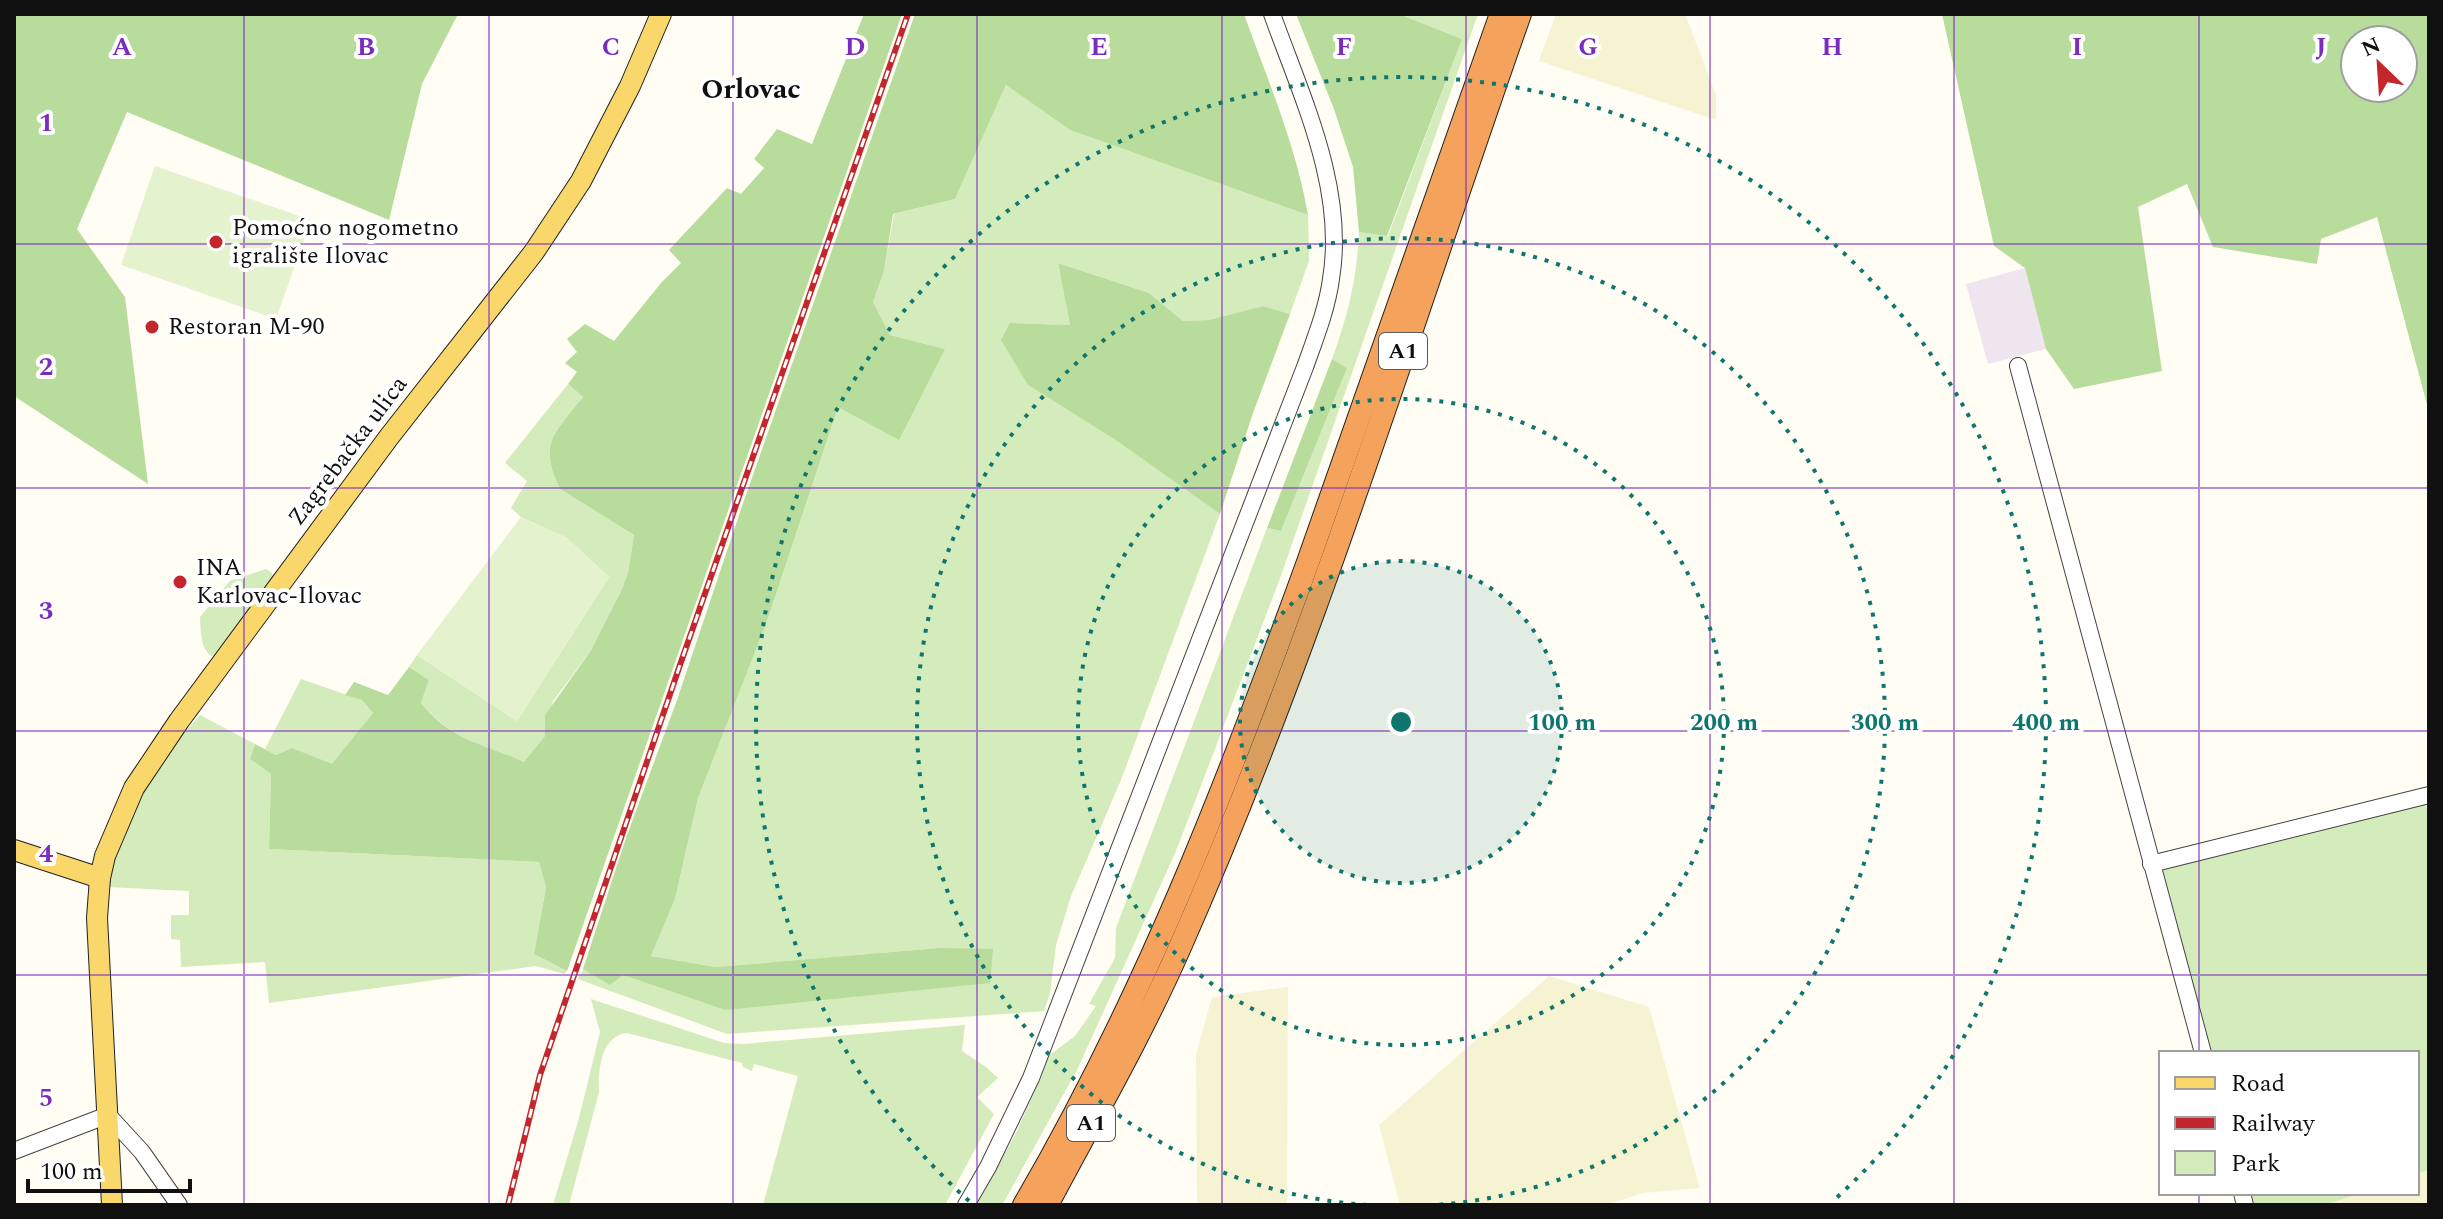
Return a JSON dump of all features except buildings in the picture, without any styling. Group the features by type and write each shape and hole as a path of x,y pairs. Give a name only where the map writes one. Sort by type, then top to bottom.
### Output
{"highway":[{"name":"A1","path":"1024,1205 1119,1027 1204,839 1330,501 1501,14"},
{"name":"A1","path":"1047,1205 1148,1015 1220,854 1285,688 1349,509 1520,14"},
{"path":"1010,1205 1036,1184"}],"main road":[{"name":"Zagrebačka ulica","path":"112,1205 98,953 100,878 119,818 153,758 389,437 534,252 581,181 630,86 661,14"},
{"path":"14,850 100,878"}],"street":[{"path":"966,1205 1024,1094 1305,367 1331,280 1334,209 1304,104 1272,14"},
{"path":"2018,366 2202,1051"},
{"path":"2151,864 2429,795"},
{"path":"14,1151 108,1115 142,1152 179,1205"}],"shaded area":[{"path":"1556,14 1685,14 1716,95 1716,120 1539,61"},
{"path":"2025,268 2046,349 1988,364 1966,284"},
{"path":"1549,976 1649,1007 1700,1188 1643,1193 1606,1205 1400,1205 1379,1125"},
{"path":"1288,987 1287,1205 1197,1205 1196,1054 1212,997"},
{"path":"2429,1170 2429,1205 2325,1205 2355,1195 2419,1195 2419,1173"}],"green space":[{"path":"14,14 458,14 422,84 389,220 127,112 77,229 125,297 148,484 14,396"},
{"path":"864,14 902,14 567,971 534,954 546,887 539,862 269,849 271,774 250,759 255,744 276,755 292,748 332,764 373,713 362,700 345,695 354,682 388,695 409,667 429,680 421,703 444,725 468,740 524,762 545,736 545,715 590,652 622,589 634,535 560,489 553,473 550,460 552,439 583,397 568,384 577,372 565,363 577,352 567,339 585,324 614,341 681,263 669,250 727,188 741,194 764,168 754,159 777,129 812,144"},
{"path":"915,14 1244,14 1289,138 1308,215 1070,130 1006,85 955,199 893,214 884,271 873,302 890,335 945,349 899,440 838,407 766,624 698,798 675,899 651,956 716,967 939,948 993,949 990,983 725,1010 623,975 610,985 583,969 626,838 677,700"},
{"path":"1296,14 1399,14 1462,39 1387,236 1359,232 1353,167 1334,109"},
{"path":"1399,14 1478,14 1279,581 1176,851 1078,1068 1005,1200 1002,1205 976,1205 1016,1133 1047,1057 1075,1036 1096,1006 1089,1004 1115,958 1116,928 1267,528 1281,531 1347,368 1332,359 1351,297 1359,232 1388,236 1462,39"},
{"path":"1942,14 2429,14 2429,412 2377,217 2321,239 2317,264 2213,247 2187,184 2138,207 2162,371 2074,389 2046,349 2025,268 1994,246"},
{"path":"1006,85 1070,130 1308,215 1309,261 1290,314 1263,306 1209,320 1183,321 1149,293 1058,263 1070,325 1010,323 1028,385 1117,441 1220,514 1121,780 1071,896 1056,945 1050,993 1044,1011 727,1034 578,979 583,969 610,984 623,975 725,1010 939,948 716,967 651,956 675,899 698,798 766,624 838,406 945,349 890,335 873,302 884,271 894,214 955,199"},
{"name":"Pomoćno nogometno igralište Ilovac","path":"155,166 311,220 276,319 121,265"},
{"path":"1058,263 1149,293 1183,321 1209,320 1263,306 1290,314 1220,514 1117,441 1028,385 1001,340 1010,323 1070,325"},
{"path":"1332,359 1347,368 1281,531 1267,528"},
{"path":"568,384 583,397 552,439 550,460 553,473 560,489 634,535 622,589 590,652 553,701 545,736 525,763 469,740 444,725 421,703 429,680 409,667 417,655 517,721 609,577 567,538 521,517 511,508 527,481 505,463"},
{"path":"521,517 567,538 609,577 517,721 417,655"},
{"path":"266,569 272,573 274,580 216,655 211,656 203,643 200,617 230,581"},
{"path":"301,679 362,700 373,713 332,765 292,748 276,755 265,749"},
{"path":"200,715 255,744 250,759 271,774 269,849 539,862 546,886 534,954 567,971 564,974 536,966 269,1003 265,962 181,967 180,940 171,939 171,915 189,915 189,891 108,887 125,822 164,756"},
{"path":"2425,802 2429,815 2429,1170 2419,1173 2419,1051 2210,1051 2158,866"},
{"path":"591,999 724,1043 965,1025 962,1051 998,1078 977,1097 994,1114 945,1205 763,1205 798,1076 754,1064 752,1071 743,1067 742,1063 627,1033 612,1040 603,1055 599,1092 569,1205 553,1205 600,1032"},
{"path":"2252,1195 2355,1195 2325,1205 2254,1205"}],"railway":[{"path":"508,1205 540,1075 908,14"}],"place":[{"name":"Pomoćno nogometno igralište Ilovac","path":"216,242"},
{"name":"Restoran M-90","path":"152,327"},
{"name":"INA Karlovac-Ilovac","path":"180,582"}],"district":[{"name":"Orlovac","path":"751,89"}]}
